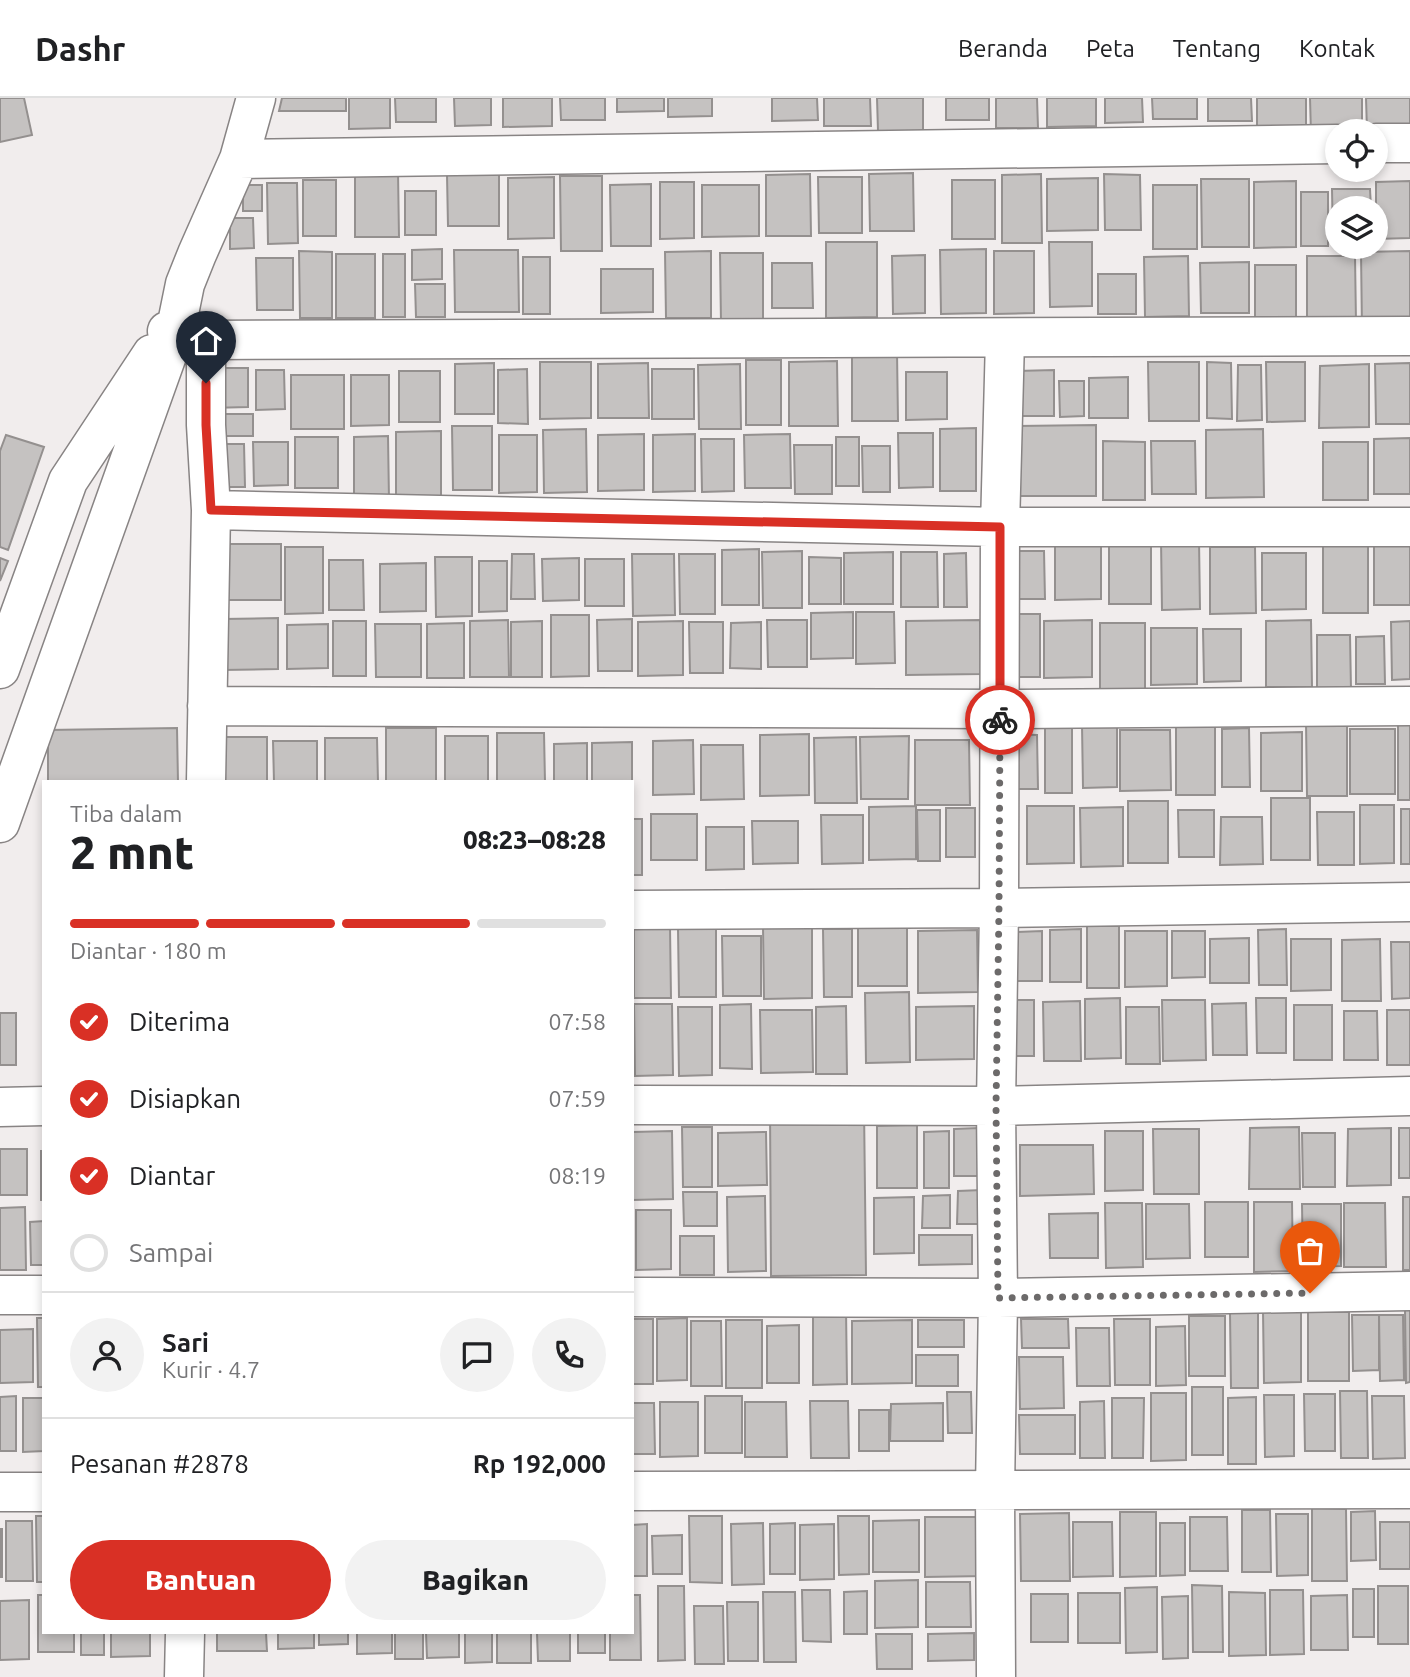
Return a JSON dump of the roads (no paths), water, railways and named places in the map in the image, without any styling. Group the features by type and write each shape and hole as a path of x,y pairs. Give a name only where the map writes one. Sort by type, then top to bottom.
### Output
{"street":[{"path":"0,823 182,331 185,284 239,159 256,98"},
{"path":"1388,143 1410,143"},
{"path":"239,159 1325,144"},
{"path":"182,331 1004,339 1410,336"},
{"path":"182,331 206,425 211,510 206,780"},
{"path":"0,669 68,481 182,331"},
{"path":"996,1677 996,1106 1004,339"},
{"path":"211,510 1000,527 1410,527"},
{"path":"207,706 1000,709 1410,706"},
{"path":"634,910 1410,902"},
{"path":"634,1105 996,1106 1410,1096"},
{"path":"0,1107 42,1106"},
{"path":"634,1297 998,1298 1410,1291"},
{"path":"0,1295 42,1296"},
{"path":"634,1491 1410,1489"},
{"path":"0,1492 42,1492"},
{"path":"184,1677 185,1634"}]}
